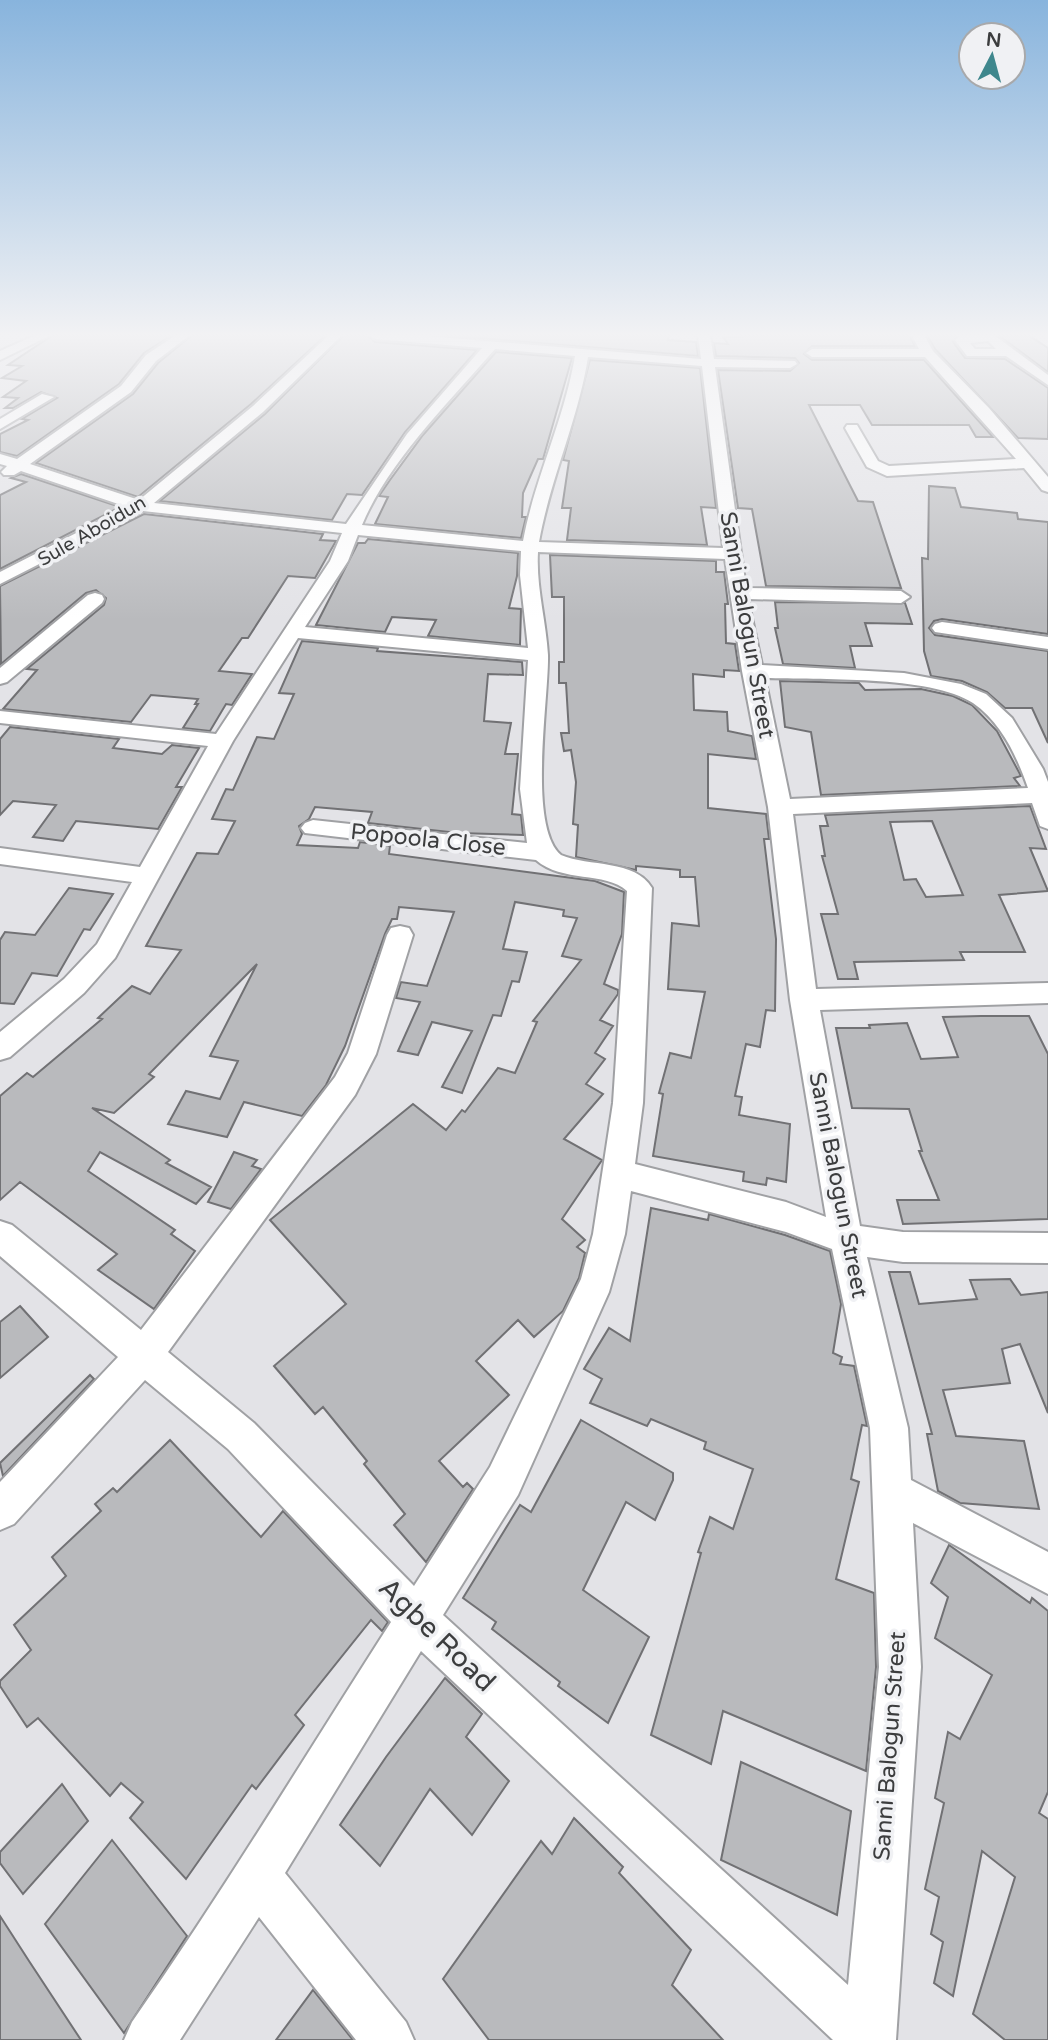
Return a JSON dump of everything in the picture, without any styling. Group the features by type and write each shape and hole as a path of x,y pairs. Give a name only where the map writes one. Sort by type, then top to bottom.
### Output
{"street":[{"path":"0,477 20,467 70,430"},
{"name":"Sule Aboidun","path":"0,579 141,506 232,430"},
{"path":"0,1049 74,986 98,960 148,876 222,741 339,561 372,492 419,430"},
{"path":"543,853 534,835 533,740 538,655 530,598 530,547 565,430"},
{"name":"Sanni Balogun Street","path":"716,430 738,593 780,807 804,1000 846,1240 889,1428 900,1667 869,2039"},
{"path":"853,430 872,464 887,471 1025,463"},
{"path":"999,430 1048,487"},
{"path":"0,459 141,506 530,547 733,554"},
{"path":"738,593 901,597"},
{"path":"0,678 95,598"},
{"path":"942,628 1048,643"},
{"path":"294,632 538,655"},
{"path":"752,671 937,682 977,696 990,707 1020,744 1042,795 1048,821"},
{"path":"0,717 222,741"},
{"path":"1020,744 1048,745"},
{"path":"780,807 1042,795"},
{"name":"Popoola Close","path":"313,828 543,853 558,863 624,879 640,888 629,1090 618,1173"},
{"path":"0,856 148,876"},
{"path":"0,1510 144,1355 345,1086 362,1054 400,935"},
{"path":"804,1000 1048,993"},
{"path":"149,2040 231,1922 256,1875 504,1481 597,1281 609,1234 618,1173 786,1217 846,1240 903,1247 1048,1248"},
{"name":"Agbe Road","path":"0,1236 242,1436 417,1619 869,2039"},
{"path":"894,1492 1048,1574"},
{"path":"256,1875 388,2040"}],"building":[{"path":"8,430 54,430 17,456 0,452 0,434"},
{"path":"82,430 219,430 138,497 36,463"},
{"path":"245,430 407,430 362,495 347,494 332,520 160,501"},
{"path":"427,430 551,430 543,459 538,459 523,493 522,517 526,517 521,538 375,524 388,497 379,496"},
{"path":"571,430 707,430 716,508 701,507 707,545 567,540 571,508 562,508 569,461 563,460"},
{"path":"727,430 822,430 858,501 873,502 901,588 766,586 752,509 738,508"},
{"path":"972,430 987,430 993,437 976,437"},
{"path":"1011,430 1048,430 1048,439 1018,438"},
{"path":"21,474 120,507 0,569 0,495 26,482 11,478"},
{"path":"929,486 955,488 961,507 1017,513 1018,519 1048,522 1048,634 942,619 934,621 929,628 935,635 1048,651 1048,743 1032,708 1005,708 987,692 962,681 931,676 924,651 922,558 928,559"},
{"path":"144,514 323,534 320,540 336,541 315,578 288,576 248,638 242,638 219,671 252,674 232,705 226,704 210,731 183,728 198,704 195,704 198,699 151,695 131,722 3,709 37,670 27,669 104,605 106,598 96,590 86,593 1,664 0,586"},
{"path":"368,539 518,553 517,576 509,608 521,609 520,645 428,636 436,620 392,617 385,632 316,625 358,543 365,543"},
{"path":"550,555 716,561 716,572 724,572 728,604 725,604 726,643 735,644 739,671 724,670 724,677 693,674 694,710 727,712 728,731 752,736 756,759 708,754 708,808 766,814 769,839 764,839 776,939 775,1011 766,1010 760,1047 746,1044 735,1096 742,1097 739,1115 790,1124 786,1182 767,1178 766,1185 743,1181 744,1172 653,1156 663,1094 659,1093 670,1053 691,1058 705,992 668,989 672,923 699,926 695,877 680,877 680,870 636,866 636,870 576,857 578,825 573,824 576,782 571,750 564,751 561,733 569,733 566,683 559,683 559,662 564,662 564,597 552,597"},
{"path":"775,602 905,603 912,624 865,623 872,646 850,646 855,668 783,664 775,628 778,628"},
{"path":"302,641 378,648 377,651 522,662 523,675 488,674 484,721 511,723 505,754 518,754 512,814 521,815 523,835 458,833 368,823 372,812 315,807 309,819 299,826 302,834 297,845 358,848 360,842 390,846 389,854 595,881 624,892 622,934 604,984 618,990 618,994 600,1020 613,1026 595,1053 605,1059 586,1084 603,1094 564,1139 602,1160 562,1219 585,1240 577,1247 585,1253 579,1278 563,1311 534,1337 518,1320 476,1361 509,1395 439,1461 463,1487 467,1483 473,1489 426,1562 394,1525 405,1514 364,1464 367,1461 323,1407 315,1414 274,1366 346,1304 270,1220 413,1104 446,1130 462,1110 465,1112 498,1068 515,1073 537,1022 533,1021 581,960 562,956 577,918 563,916 564,910 515,902 503,949 527,952 519,982 512,981 501,1016 493,1015 462,1093 442,1087 472,1031 432,1022 418,1055 398,1051 420,1002 396,998 401,982 427,986 454,912 399,907 397,919 392,919 385,934 345,1046 326,1085 302,1116 244,1102 227,1137 168,1124 186,1091 220,1099 238,1061 210,1056 257,964 149,1074 154,1077 114,1113 92,1108 170,1160 166,1163 211,1187 196,1204 100,1152 88,1171 175,1230 171,1234 195,1251 154,1309 98,1270 117,1254 20,1182 0,1200 0,1096 27,1073 33,1077 102,1019 98,1018 132,986 150,994 181,950 146,946 197,853 218,854 235,821 212,819 226,789 233,790 257,737 274,739 294,694 279,693"},
{"path":"780,681 859,683 865,690 921,689 953,696 972,705 997,731 1021,776 1014,778 1020,786 821,795 811,732 785,727"},
{"path":"10,727 119,739 113,748 162,754 172,745 199,748 176,787 182,787 158,829 76,821 63,841 33,837 56,805 13,801 0,815 0,739"},
{"path":"1030,806 1046,849 1030,848 1048,891 999,895 1025,952 960,952 964,960 854,962 858,979 838,979 821,914 838,914 822,856 825,856 820,826 828,826 825,815","holes":["932,821 963,895 926,897 916,879 904,880 890,822"]},
{"path":"69,888 113,894 90,930 84,929 57,976 32,973 14,1004 0,1003 0,940 5,932 35,935"},
{"path":"1029,1016 1048,1054 1048,1219 903,1224 897,1200 939,1200 919,1151 922,1151 909,1109 852,1108 836,1028 870,1028 869,1025 907,1023 921,1059 958,1057 943,1017"},
{"path":"234,1152 257,1160 252,1166 261,1169 231,1209 208,1202"},
{"path":"651,1208 708,1220 709,1214 785,1235 830,1251 841,1304 833,1353 842,1357 840,1364 854,1366 867,1426 862,1425 851,1479 859,1482 836,1579 874,1593 876,1667 866,1771 723,1711 711,1764 651,1735 701,1553 698,1552 710,1517 733,1529 753,1469 704,1449 706,1442 651,1419 647,1426 590,1403 602,1379 584,1369 609,1328 630,1341"},
{"path":"889,1272 910,1272 919,1304 977,1299 970,1280 1010,1279 1021,1295 1048,1292 1048,1413 1020,1344 1002,1349 1010,1383 943,1390 956,1436 1024,1441 1039,1509 960,1503 938,1491 927,1434 932,1434"},
{"path":"20,1306 48,1337 0,1378 0,1322"},
{"path":"90,1375 94,1379 3,1476 0,1463"},
{"path":"581,1420 673,1473 673,1480 655,1520 626,1502 583,1590 649,1637 608,1723 558,1686 560,1682 492,1629 496,1622 463,1598 520,1505 531,1512"},
{"path":"170,1440 261,1537 283,1511 388,1622 382,1631 371,1620 295,1715 304,1725 256,1789 252,1785 186,1879 130,1818 143,1802 121,1783 110,1796 38,1718 27,1727 0,1686 0,1681 31,1650 14,1625 66,1576 52,1557 101,1511 95,1504 113,1488 117,1492"},
{"path":"949,1545 1030,1603 1032,1598 1048,1611 1048,1792 1039,1813 1048,1819 1048,2040 1005,2040 973,2014 1015,1877 982,1851 953,1996 934,1983 943,1942 931,1934 939,1897 925,1889 944,1803 935,1798 948,1732 960,1739 992,1675 935,1638 948,1597 931,1583"},
{"path":"445,1678 482,1714 466,1737 509,1781 472,1835 430,1789 380,1866 340,1825"},
{"path":"741,1762 851,1811 837,1915 721,1860"},
{"path":"62,1784 88,1821 23,1894 0,1863 0,1852"},
{"path":"574,1818 623,1867 619,1873 691,1950 672,1985 723,2040 489,2040 443,1979 541,1841 552,1854"},
{"path":"112,1840 187,1936 124,2033 45,1924"},
{"path":"0,1916 29,1961 81,2040 0,2040"},
{"path":"313,1990 353,2040 276,2040"}]}
